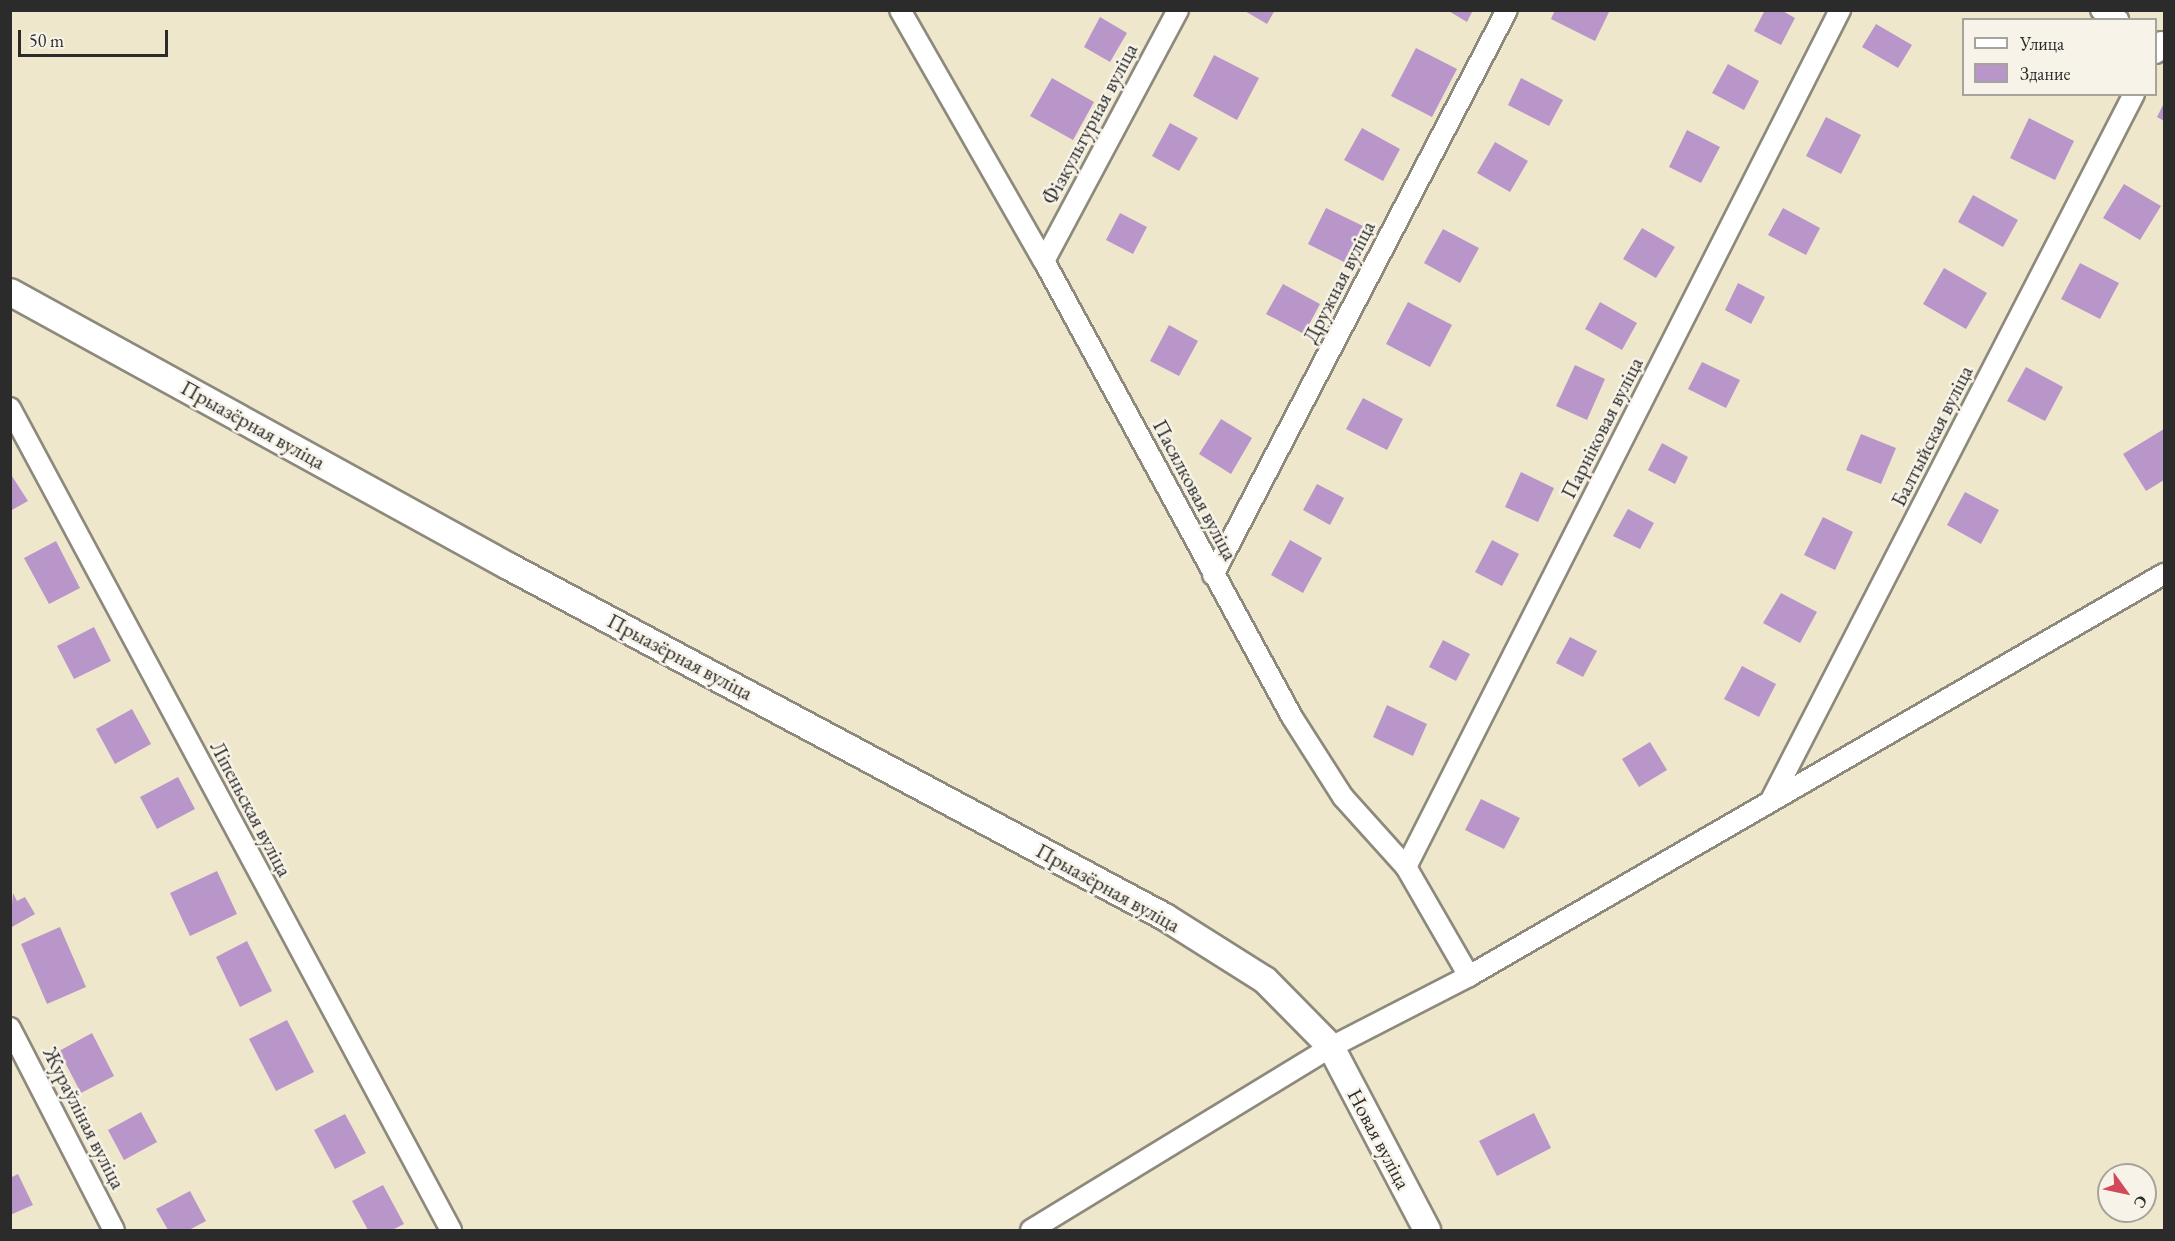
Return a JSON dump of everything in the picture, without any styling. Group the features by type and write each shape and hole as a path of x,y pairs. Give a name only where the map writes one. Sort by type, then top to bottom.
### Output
{"street":[{"name":"Пасялковая вуліца","path":"900,10 1044,261 1292,717 1343,797 1406,867 1469,976"},
{"name":"Фізкультурная вуліца","path":"1044,261 1178,10"},
{"name":"Дружная вуліца","path":"1213,575 1507,10"},
{"name":"Парніковая вуліца","path":"1406,867 1840,10"},
{"path":"2101,10 2115,18"},
{"name":"Балтыйская вуліца","path":"1771,800 2133,96"},
{"name":"Прыазёрная вуліца","path":"10,292 508,566 1165,917 1265,980 1331,1047"},
{"name":"Ліпеньская вуліца","path":"10,408 451,1230"},
{"path":"1031,1230 1331,1047 1469,976 2164,574"},
{"name":"Жураўліная вуліца","path":"10,1028 114,1230"},
{"name":"Новая вуліца","path":"1331,1047 1427,1230"}],"building":[{"path":"1243,10 1275,10 1267,24"},
{"path":"1447,10 1473,10 1467,22"},
{"path":"1555,10 1610,10 1595,41 1551,19"},
{"path":"1765,10 1781,10 1795,18 1781,45 1754,31"},
{"path":"1100,17 1127,33 1110,62 1084,47"},
{"path":"1876,24 1912,45 1898,68 1862,47"},
{"path":"1416,48 1457,69 1432,117 1391,96"},
{"path":"1214,55 1259,78 1237,120 1193,96"},
{"path":"1728,64 1759,81 1744,110 1712,93"},
{"path":"1052,78 1094,102 1073,140 1030,116"},
{"path":"1521,78 1563,100 1549,126 1508,105"},
{"path":"2164,103 2164,121 2157,117"},
{"path":"1826,117 1861,135 1841,174 1806,156"},
{"path":"2029,118 2074,141 2055,180 2010,158"},
{"path":"1170,123 1198,138 1179,171 1152,156"},
{"path":"1362,128 1400,149 1383,181 1344,160"},
{"path":"1687,130 1720,147 1701,183 1669,167"},
{"path":"1495,142 1528,161 1510,192 1477,173"},
{"path":"2124,184 2161,206 2140,240 2103,218"},
{"path":"1973,195 2018,220 2003,247 1958,222"},
{"path":"1326,208 1363,226 1344,262 1308,244"},
{"path":"1783,208 1820,228 1806,255 1768,235"},
{"path":"1120,213 1147,227 1133,254 1106,240"},
{"path":"1642,228 1675,247 1656,278 1623,259"},
{"path":"1443,229 1479,248 1460,283 1424,263"},
{"path":"2080,263 2119,283 2100,319 2061,299"},
{"path":"1944,268 1987,293 1966,329 1923,304"},
{"path":"1738,283 1765,297 1751,324 1725,310"},
{"path":"1283,284 1320,304 1304,334 1266,314"},
{"path":"1408,302 1452,325 1430,367 1386,344"},
{"path":"1600,302 1637,323 1622,350 1585,329"},
{"path":"1169,325 1198,341 1179,376 1150,361"},
{"path":"1702,362 1740,380 1726,408 1688,389"},
{"path":"1575,365 1605,379 1587,420 1556,406"},
{"path":"2026,367 2063,387 2045,421 2007,401"},
{"path":"1363,398 1403,419 1387,450 1346,429"},
{"path":"1221,419 1252,438 1231,474 1199,454"},
{"path":"2164,429 2164,480 2146,491 2123,454"},
{"path":"1861,434 1896,448 1881,484 1846,470"},
{"path":"1662,443 1688,457 1675,484 1648,470"},
{"path":"1521,472 1554,488 1538,522 1505,507"},
{"path":"10,473 28,501 10,511"},
{"path":"1317,484 1344,498 1330,525 1303,510"},
{"path":"1965,492 1999,510 1981,544 1947,525"},
{"path":"1628,509 1654,523 1640,549 1613,536"},
{"path":"1823,517 1853,532 1835,570 1804,555"},
{"path":"1290,540 1322,558 1303,593 1271,575"},
{"path":"1492,540 1519,554 1502,586 1475,572"},
{"path":"56,541 80,588 49,604 24,558"},
{"path":"1781,593 1817,612 1800,643 1763,623"},
{"path":"94,627 111,661 74,679 57,646"},
{"path":"1570,637 1597,651 1583,677 1556,663"},
{"path":"1443,640 1470,654 1456,681 1429,667"},
{"path":"1742,666 1776,684 1759,717 1724,699"},
{"path":"1387,705 1427,724 1413,756 1373,737"},
{"path":"132,709 151,744 115,764 96,729"},
{"path":"1650,742 1667,770 1639,787 1622,759"},
{"path":"178,777 195,809 157,829 140,797"},
{"path":"1481,799 1520,818 1504,849 1465,830"},
{"path":"217,871 237,914 190,936 170,893"},
{"path":"13,893 17,901 25,897 35,914 10,928"},
{"path":"60,927 86,987 47,1004 21,944"},
{"path":"247,941 272,991 240,1007 216,957"},
{"path":"287,1020 314,1072 276,1091 249,1039"},
{"path":"92,1033 114,1076 81,1093 59,1051"},
{"path":"141,1112 157,1142 124,1160 108,1130"},
{"path":"1534,1113 1551,1148 1497,1176 1479,1141"},
{"path":"345,1114 366,1153 335,1169 314,1130"},
{"path":"18,1174 33,1205 10,1215 10,1178"},
{"path":"383,1185 404,1224 392,1230 368,1230 352,1201"},
{"path":"190,1191 206,1221 189,1230 168,1230 156,1209"}]}
